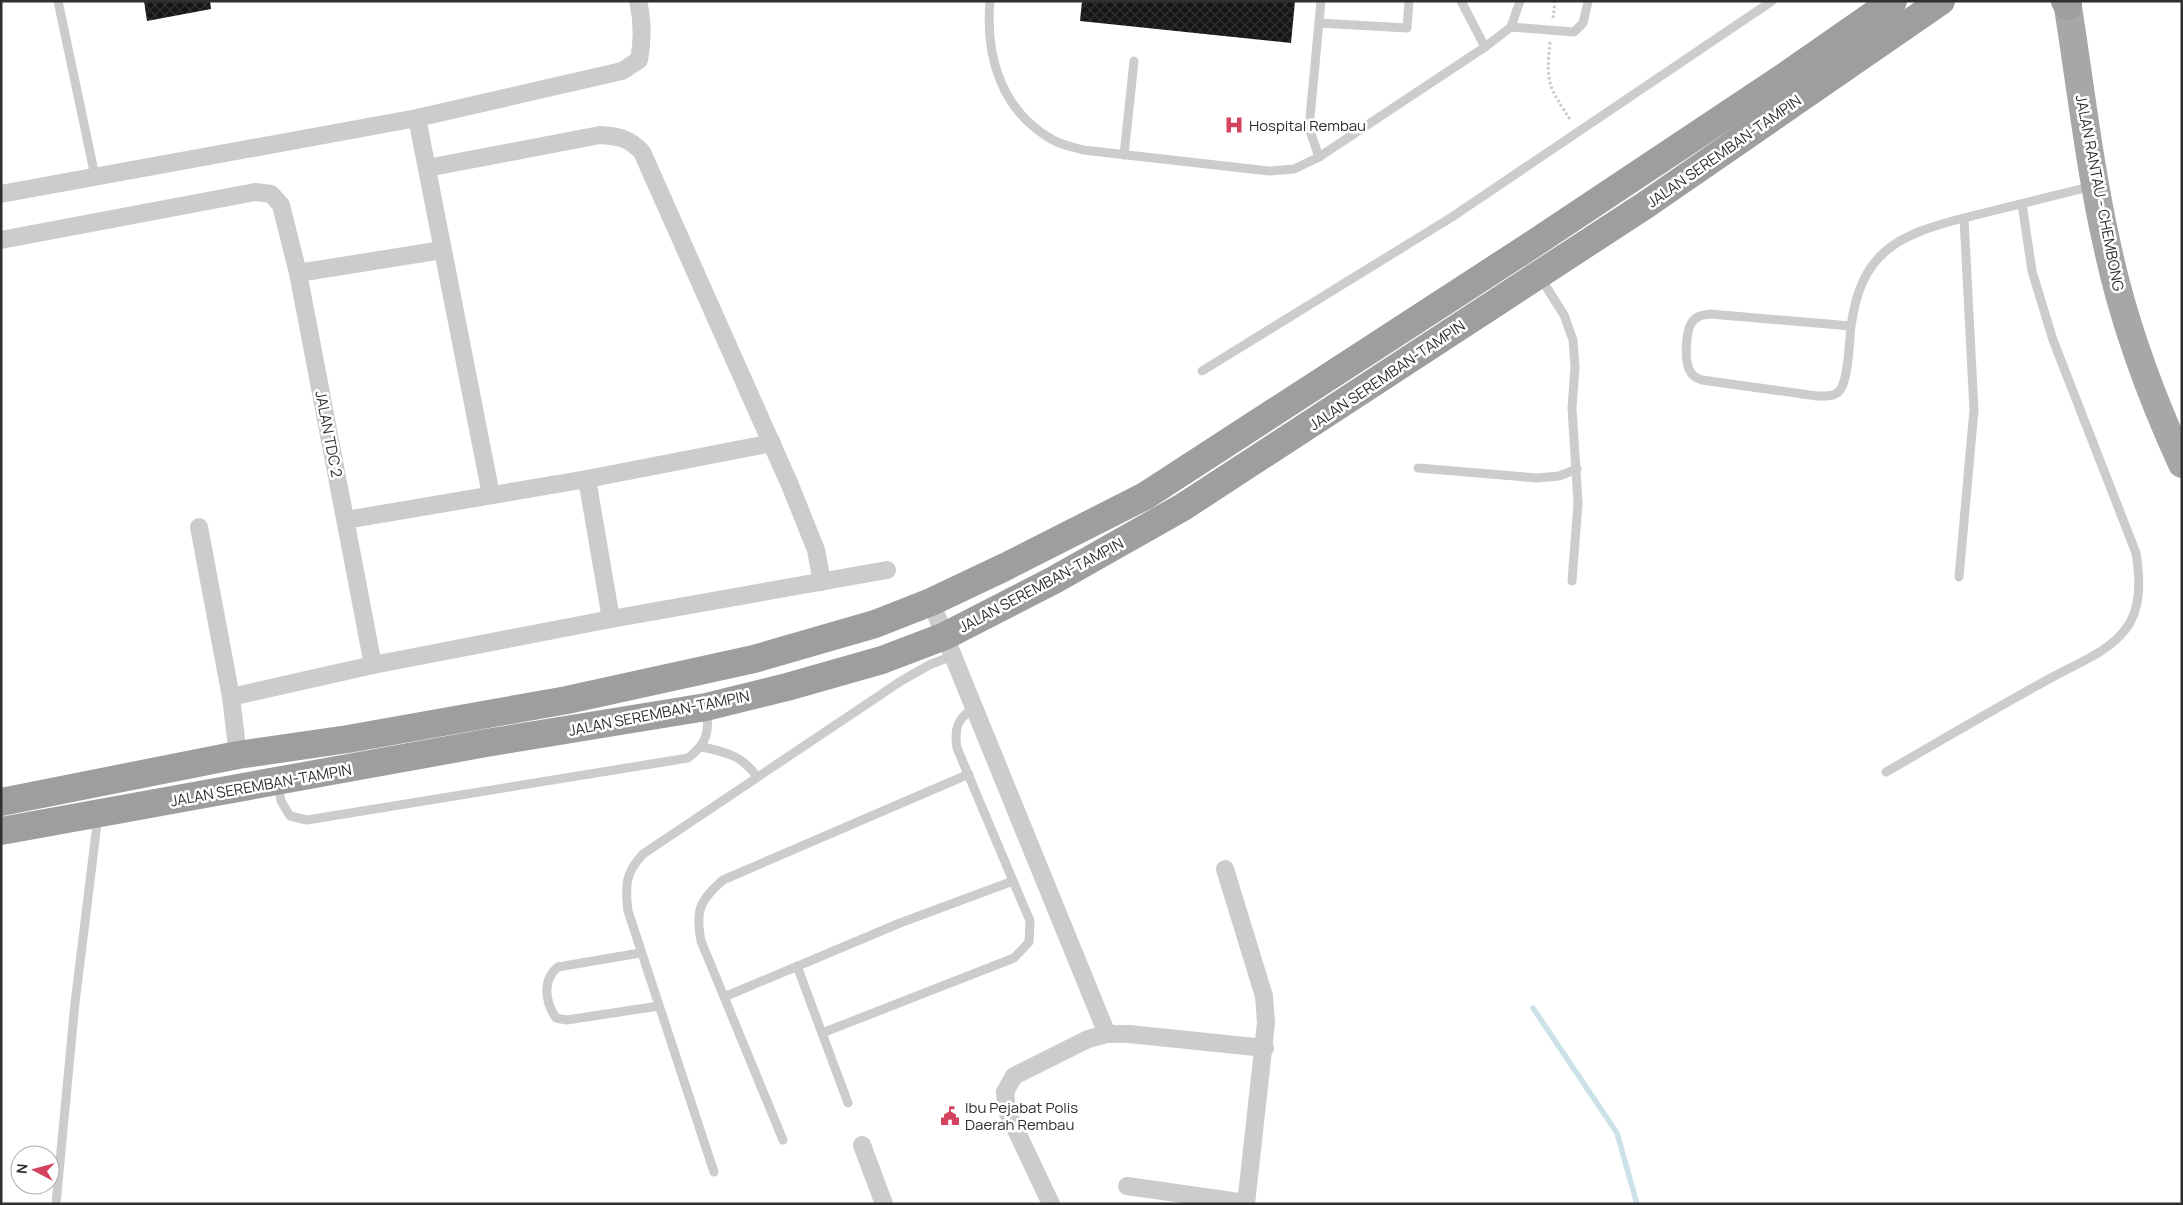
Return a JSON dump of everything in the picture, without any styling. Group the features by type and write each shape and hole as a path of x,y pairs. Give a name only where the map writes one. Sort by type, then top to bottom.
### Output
{"highway":[{"name":"JALAN SEREMBAN-TAMPIN","path":"1,802 238,755 348,739 567,700 754,660 875,624 931,602 1005,567 1144,496 1527,248 1784,77 1893,1"},
{"name":"JALAN SEREMBAN-TAMPIN","path":"1,831 706,707 787,687 882,660 949,646 1054,580 1183,507 1647,204 1941,1"},
{"path":"124,778 131,808"}],"main road":[{"name":"JALAN RANTAU - CHEMBONG","path":"2067,2 2096,185 2107,245 2121,304 2139,361 2182,464"}],"street":[{"path":"1,194 417,118 622,71 639,60 643,41 643,22 638,1"},
{"path":"417,118 491,495"},
{"path":"427,168 600,135 617,136 631,141 642,152 772,443 816,550 822,582"},
{"name":"JALAN TDC 2","path":"1,240 255,192 271,194 281,205 298,273 373,665"},
{"path":"298,273 442,250"},
{"path":"346,520 587,479 772,443"},
{"path":"587,479 612,619"},
{"path":"198,527 231,697 238,755"},
{"path":"231,697 373,665 612,619 888,570"},
{"path":"931,602 1107,1034"},
{"path":"1126,1186 1246,1203 1265,1048 1266,1023 1264,996 1225,869"},
{"path":"1051,1204 1007,1111 1005,1092 1014,1076 1088,1039 1107,1034 1129,1034 1265,1048"},
{"path":"862,1145 884,1204"}],"lane":[{"path":"58,1 95,176"},
{"path":"990,1 988,23 992,57 1003,86 1018,111 1032,126 1055,141 1083,150 1268,171 1294,169 1319,157 1485,46 1512,27 1520,1"},
{"path":"1319,157 1309,128 1321,1"},
{"path":"1319,23 1407,28 1409,1"},
{"path":"1461,1 1485,46"},
{"path":"1202,371 1452,217 1772,1"},
{"path":"1512,27 1574,32 1583,23 1588,2"},
{"path":"1124,155 1134,61"},
{"path":"1851,326 1710,314 1701,316 1691,324 1688,330 1687,366 1695,378 1702,380 1818,396 1831,396 1842,388 1846,379 1854,303 1870,267 1880,254 1898,241 1936,225 2096,185"},
{"path":"1886,772 2049,678 2109,647 2126,629 2134,615 2139,592 2136,553 2053,340 2032,271 2022,204"},
{"path":"1959,577 1974,410 1964,218"},
{"path":"1539,275 1564,315 1573,340 1575,367 1572,408 1578,503 1572,580"},
{"path":"1418,468 1537,478 1559,476 1577,469"},
{"path":"714,1172 640,953 628,911 626,880 632,865 643,854 757,777 901,681 929,665 949,646"},
{"path":"277,781 281,801 290,816 307,820 688,758 702,747 708,726 706,707"},
{"path":"822,1033 1014,958 1029,942 1030,921 957,748 956,727 961,718 975,708"},
{"path":"702,747 726,752 740,758 757,777"},
{"path":"783,1140 701,941 698,926 699,908 708,893 723,880 969,774"},
{"path":"56,1204 76,1003 98,814"},
{"path":"724,998 900,923 1013,881"},
{"path":"640,953 558,968 550,974 546,985 550,1009 556,1018 567,1020 659,1006"},
{"path":"797,966 848,1104"}],"path":[{"path":"1555,1 1547,73 1550,88 1578,132"}],"building":[{"path":"144,1 210,1 211,9 147,21"},
{"path":"1082,1 1295,1 1291,43 1080,21"}],"waterway":[{"path":"1533,1008 1617,1133 1637,1204"}],"place":[{"name":"Hospital Rembau","path":"1234,125"},
{"name":"Ibu Pejabat Polis Daerah Rembau","path":"950,1116"}]}
